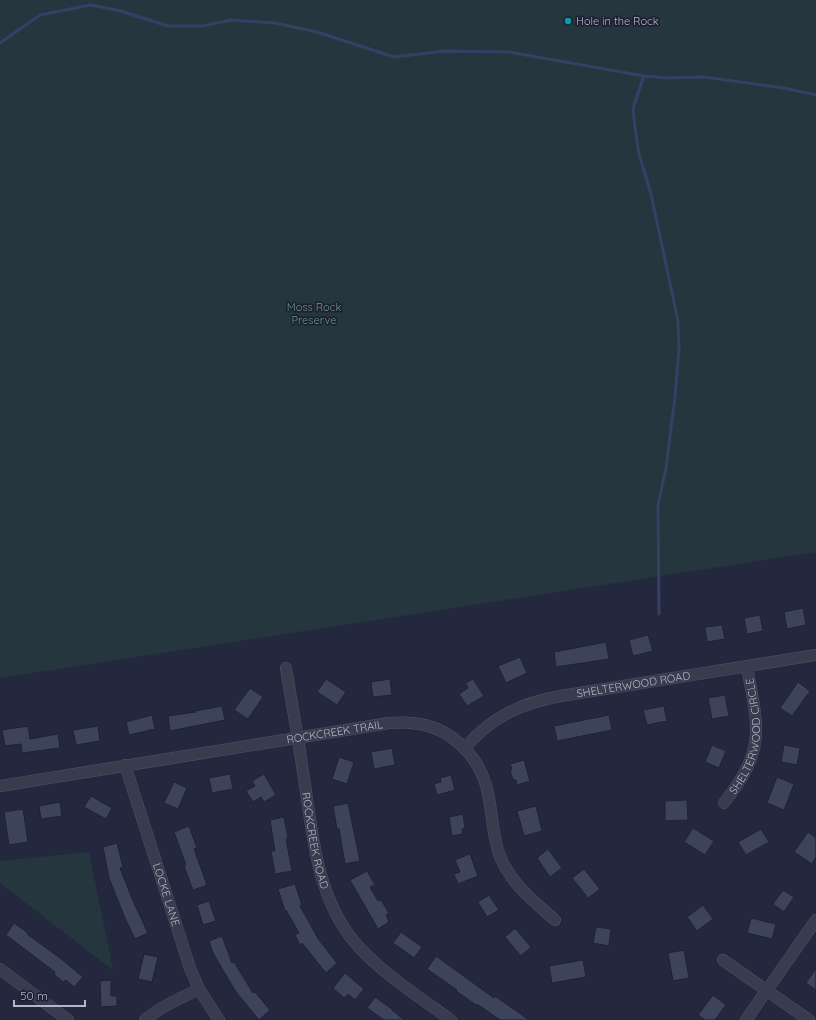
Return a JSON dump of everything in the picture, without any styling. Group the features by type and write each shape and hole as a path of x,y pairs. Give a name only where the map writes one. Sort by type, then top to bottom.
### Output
{"street":[{"name":"SHELTERWOOD ROAD","path":"465,748 473,738 500,716 536,701 816,655"},
{"name":"SHELTERWOOD CIRCLE","path":"724,803 744,775 753,752 756,739 755,718 747,666"},
{"name":"ROCKCREEK ROAD","path":"286,668 315,853 323,886 329,901 337,918 352,940 366,954 450,1020"},
{"name":"ROCKCREEK TRAIL","path":"0,786 390,723 407,722 421,724 437,729 452,738 465,748 471,755 486,786 495,841 502,860 519,887 555,920"},
{"name":"LOCKE LANE","path":"125,765 190,968 199,988 218,1020"},
{"path":"746,1020 816,920"},
{"path":"723,960 808,1020"},
{"path":"0,969 68,1020"},
{"path":"145,1020 153,1013 199,988"}],"green space":[{"name":"Moss Rock Preserve","path":"0,0 816,0 816,552 0,678"},
{"path":"89,852 113,970 0,883 0,861"}],"building":[{"path":"803,608 806,625 787,629 784,612"},
{"path":"760,615 763,631 747,634 744,618"},
{"path":"722,625 725,639 707,642 705,627"},
{"path":"648,635 653,651 633,656 629,640"},
{"path":"606,642 609,659 556,667 554,652"},
{"path":"520,657 527,673 506,683 498,666"},
{"path":"326,679 346,692 337,705 317,692"},
{"path":"390,679 392,695 373,697 371,682"},
{"path":"473,679 484,696 467,706 459,694 468,688 466,683"},
{"path":"798,682 810,691 792,716 780,708"},
{"path":"250,688 263,697 248,719 234,710"},
{"path":"725,695 729,716 712,719 708,698"},
{"path":"222,706 225,720 170,731 168,716"},
{"path":"664,706 667,721 647,725 643,710"},
{"path":"152,715 155,729 129,735 126,722"},
{"path":"609,715 612,730 557,741 554,726"},
{"path":"28,726 30,739 58,734 60,748 22,753 21,744 5,746 2,730"},
{"path":"98,726 100,741 76,745 73,730"},
{"path":"712,745 726,751 719,768 705,762"},
{"path":"784,745 800,748 797,765 781,762"},
{"path":"392,748 395,765 374,769 371,752"},
{"path":"339,757 354,762 347,784 332,779"},
{"path":"524,760 530,781 517,785 516,780 513,780 510,764"},
{"path":"230,774 233,789 212,793 209,778"},
{"path":"264,774 276,795 264,802 261,797 253,802 246,791 255,786 252,781"},
{"path":"451,775 455,790 437,795 434,784 441,782 440,778"},
{"path":"777,777 794,784 784,810 767,803"},
{"path":"174,782 187,788 178,809 164,803"},
{"path":"91,796 112,808 106,819 84,807"},
{"path":"687,800 688,820 665,821 665,801"},
{"path":"60,802 62,816 41,819 39,806"},
{"path":"348,803 360,861 345,864 339,829 337,829 333,806"},
{"path":"536,806 542,831 524,836 517,811"},
{"path":"23,809 28,842 9,845 4,812"},
{"path":"463,814 465,828 462,829 463,834 452,836 449,817"},
{"path":"284,817 288,838 286,839 292,871 275,874 271,851 275,851 270,820"},
{"path":"189,826 197,848 194,849 207,885 193,890 174,832"},
{"path":"693,828 714,841 705,855 684,842"},
{"path":"761,829 769,842 746,855 738,842"},
{"path":"808,832 816,838 816,857 812,864 794,852"},
{"path":"117,843 123,867 120,868 148,933 135,939 109,878 103,847"},
{"path":"548,849 562,868 550,877 537,858"},
{"path":"470,854 478,876 458,884 454,874 460,872 455,860"},
{"path":"584,869 600,889 588,898 572,878"},
{"path":"367,871 375,885 370,887 378,901 381,900 389,913 386,915 389,922 378,929 350,880"},
{"path":"295,884 302,905 300,906 319,940 337,963 326,973 302,943 300,945 295,935 299,933 286,910 285,911 278,889"},
{"path":"783,890 794,897 784,912 773,904"},
{"path":"489,895 499,910 487,917 478,902"},
{"path":"209,901 216,921 203,925 197,905"},
{"path":"703,905 713,919 697,931 687,917"},
{"path":"751,918 776,924 772,939 747,933"},
{"path":"14,923 83,977 74,987 66,980 63,982 54,974 55,972 6,935"},
{"path":"596,927 611,929 609,946 593,943"},
{"path":"515,928 531,947 521,956 505,937"},
{"path":"401,932 422,947 414,958 393,943"},
{"path":"222,936 232,963 234,962 253,993 255,992 270,1010 259,1020 236,992 213,953 209,941"},
{"path":"684,950 689,978 673,981 668,953"},
{"path":"144,954 158,957 152,982 138,979"},
{"path":"436,956 494,998 495,996 529,1020 500,1020 477,1004 476,1005 427,969"},
{"path":"583,960 586,977 552,983 549,966"},
{"path":"816,968 816,990 806,983"},
{"path":"345,973 364,989 355,1000 348,994 344,998 333,988"},
{"path":"111,980 111,996 117,996 117,1006 101,1007 100,981"},
{"path":"713,995 726,1005 715,1020 705,1020 698,1015"},
{"path":"375,997 404,1020 384,1020 367,1008"}],"waterway":[{"path":"0,43 40,15 90,5 117,10 168,26 202,26 231,20 275,23 317,32 394,57 444,51 509,52 644,76 669,78 704,77 784,88 816,95"},
{"path":"644,76 633,108 635,128 639,154 651,194 678,321 679,349 675,397 666,468 658,505 659,614"}],"place":[{"name":"Hole in the Rock","path":"568,21"}]}
